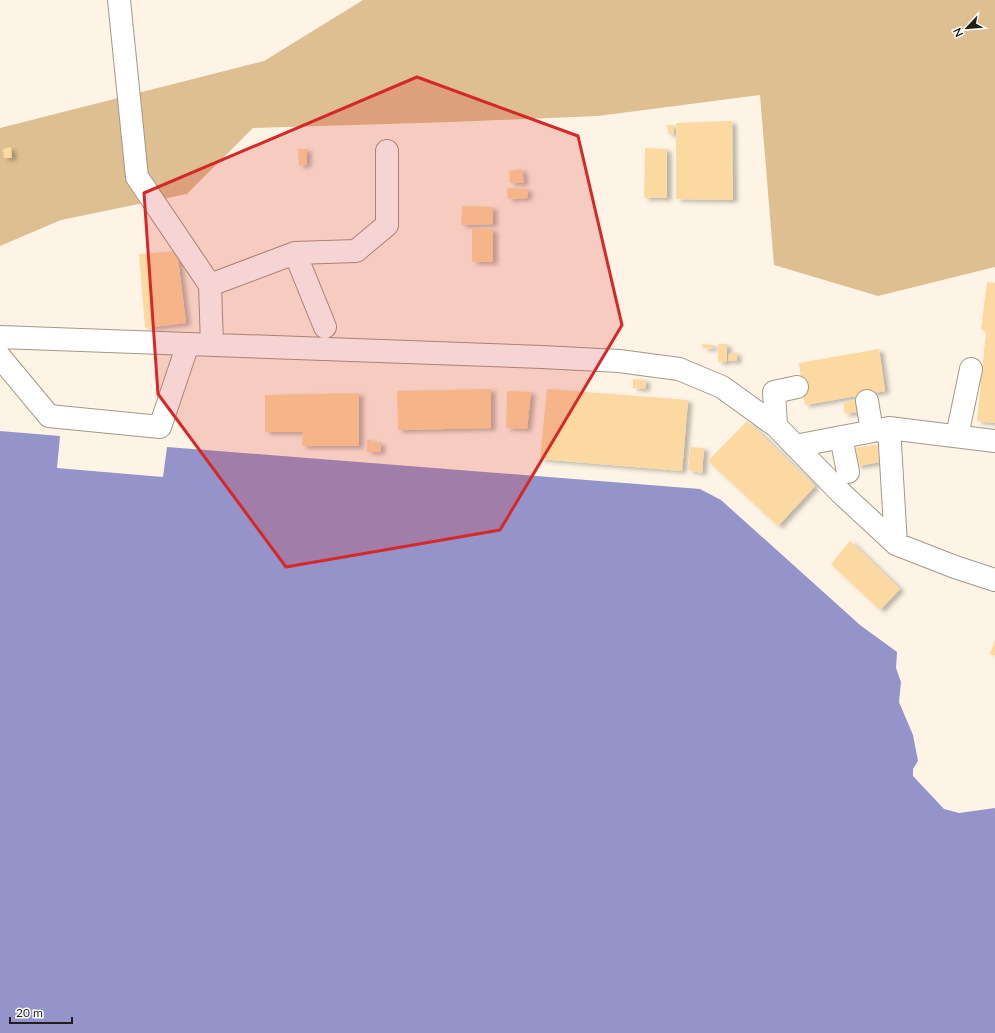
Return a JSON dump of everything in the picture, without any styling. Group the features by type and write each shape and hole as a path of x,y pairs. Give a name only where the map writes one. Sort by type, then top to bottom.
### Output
{"lane":[{"path":"119,0 137,177 210,285 212,345"},
{"path":"210,285 295,253 356,251 387,226 387,151"},
{"path":"295,253 325,327"},
{"path":"0,337 542,357 619,361 679,369 722,387 776,426 842,493 896,544 955,567 995,580"},
{"path":"0,357 49,416 160,427 188,344"},
{"path":"957,436 971,369"},
{"path":"776,426 774,392 797,386"},
{"path":"867,401 881,429 896,544"},
{"path":"795,446 881,429 995,441"},
{"path":"841,437 848,472"}],"highlighted area":[{"path":"417,77 578,136 622,325 500,530 286,567 158,394 144,193"}],"shaded area":[{"path":"363,0 995,0 995,267 878,296 774,265 760,95 598,116 253,128 187,194 61,220 0,246 0,128 264,61"}],"water":[{"path":"0,431 60,436 57,468 163,477 167,447 700,489 721,500 860,625 897,652 896,668 901,682 899,702 913,735 918,761 913,769 913,776 944,809 959,813 995,808 995,1033 0,1033"}],"building":[{"path":"732,121 733,200 676,199 676,123"},
{"path":"667,125 674,125 674,134 668,134"},
{"path":"11,147 12,158 4,158 3,149"},
{"path":"645,148 667,149 667,198 644,198"},
{"path":"298,149 307,149 307,164 299,166"},
{"path":"522,169 524,183 510,183 509,171"},
{"path":"507,188 528,189 527,198 508,199"},
{"path":"462,206 493,207 493,224 461,225"},
{"path":"472,229 493,229 493,262 472,262"},
{"path":"177,251 186,323 145,328 139,254"},
{"path":"987,282 995,283 995,423 977,421 986,332 981,329"},
{"path":"702,344 713,345 713,349 703,348"},
{"path":"718,344 727,344 727,362 718,362"},
{"path":"879,349 885,391 805,405 799,363"},
{"path":"737,352 737,361 728,361 729,354"},
{"path":"633,379 646,380 645,389 633,388"},
{"path":"491,389 491,428 398,430 397,391"},
{"path":"547,389 688,400 682,471 540,459"},
{"path":"507,391 531,392 527,429 506,428"},
{"path":"359,393 359,446 302,446 303,432 265,432 265,395"},
{"path":"860,399 863,411 845,414 843,403"},
{"path":"747,421 815,486 778,526 708,461"},
{"path":"367,439 372,440 371,443 381,442 380,452 367,452"},
{"path":"880,444 881,462 857,466 855,448"},
{"path":"690,447 704,448 702,473 688,470"},
{"path":"850,541 900,589 880,610 831,564"},
{"path":"995,640 995,656 990,654"}]}
